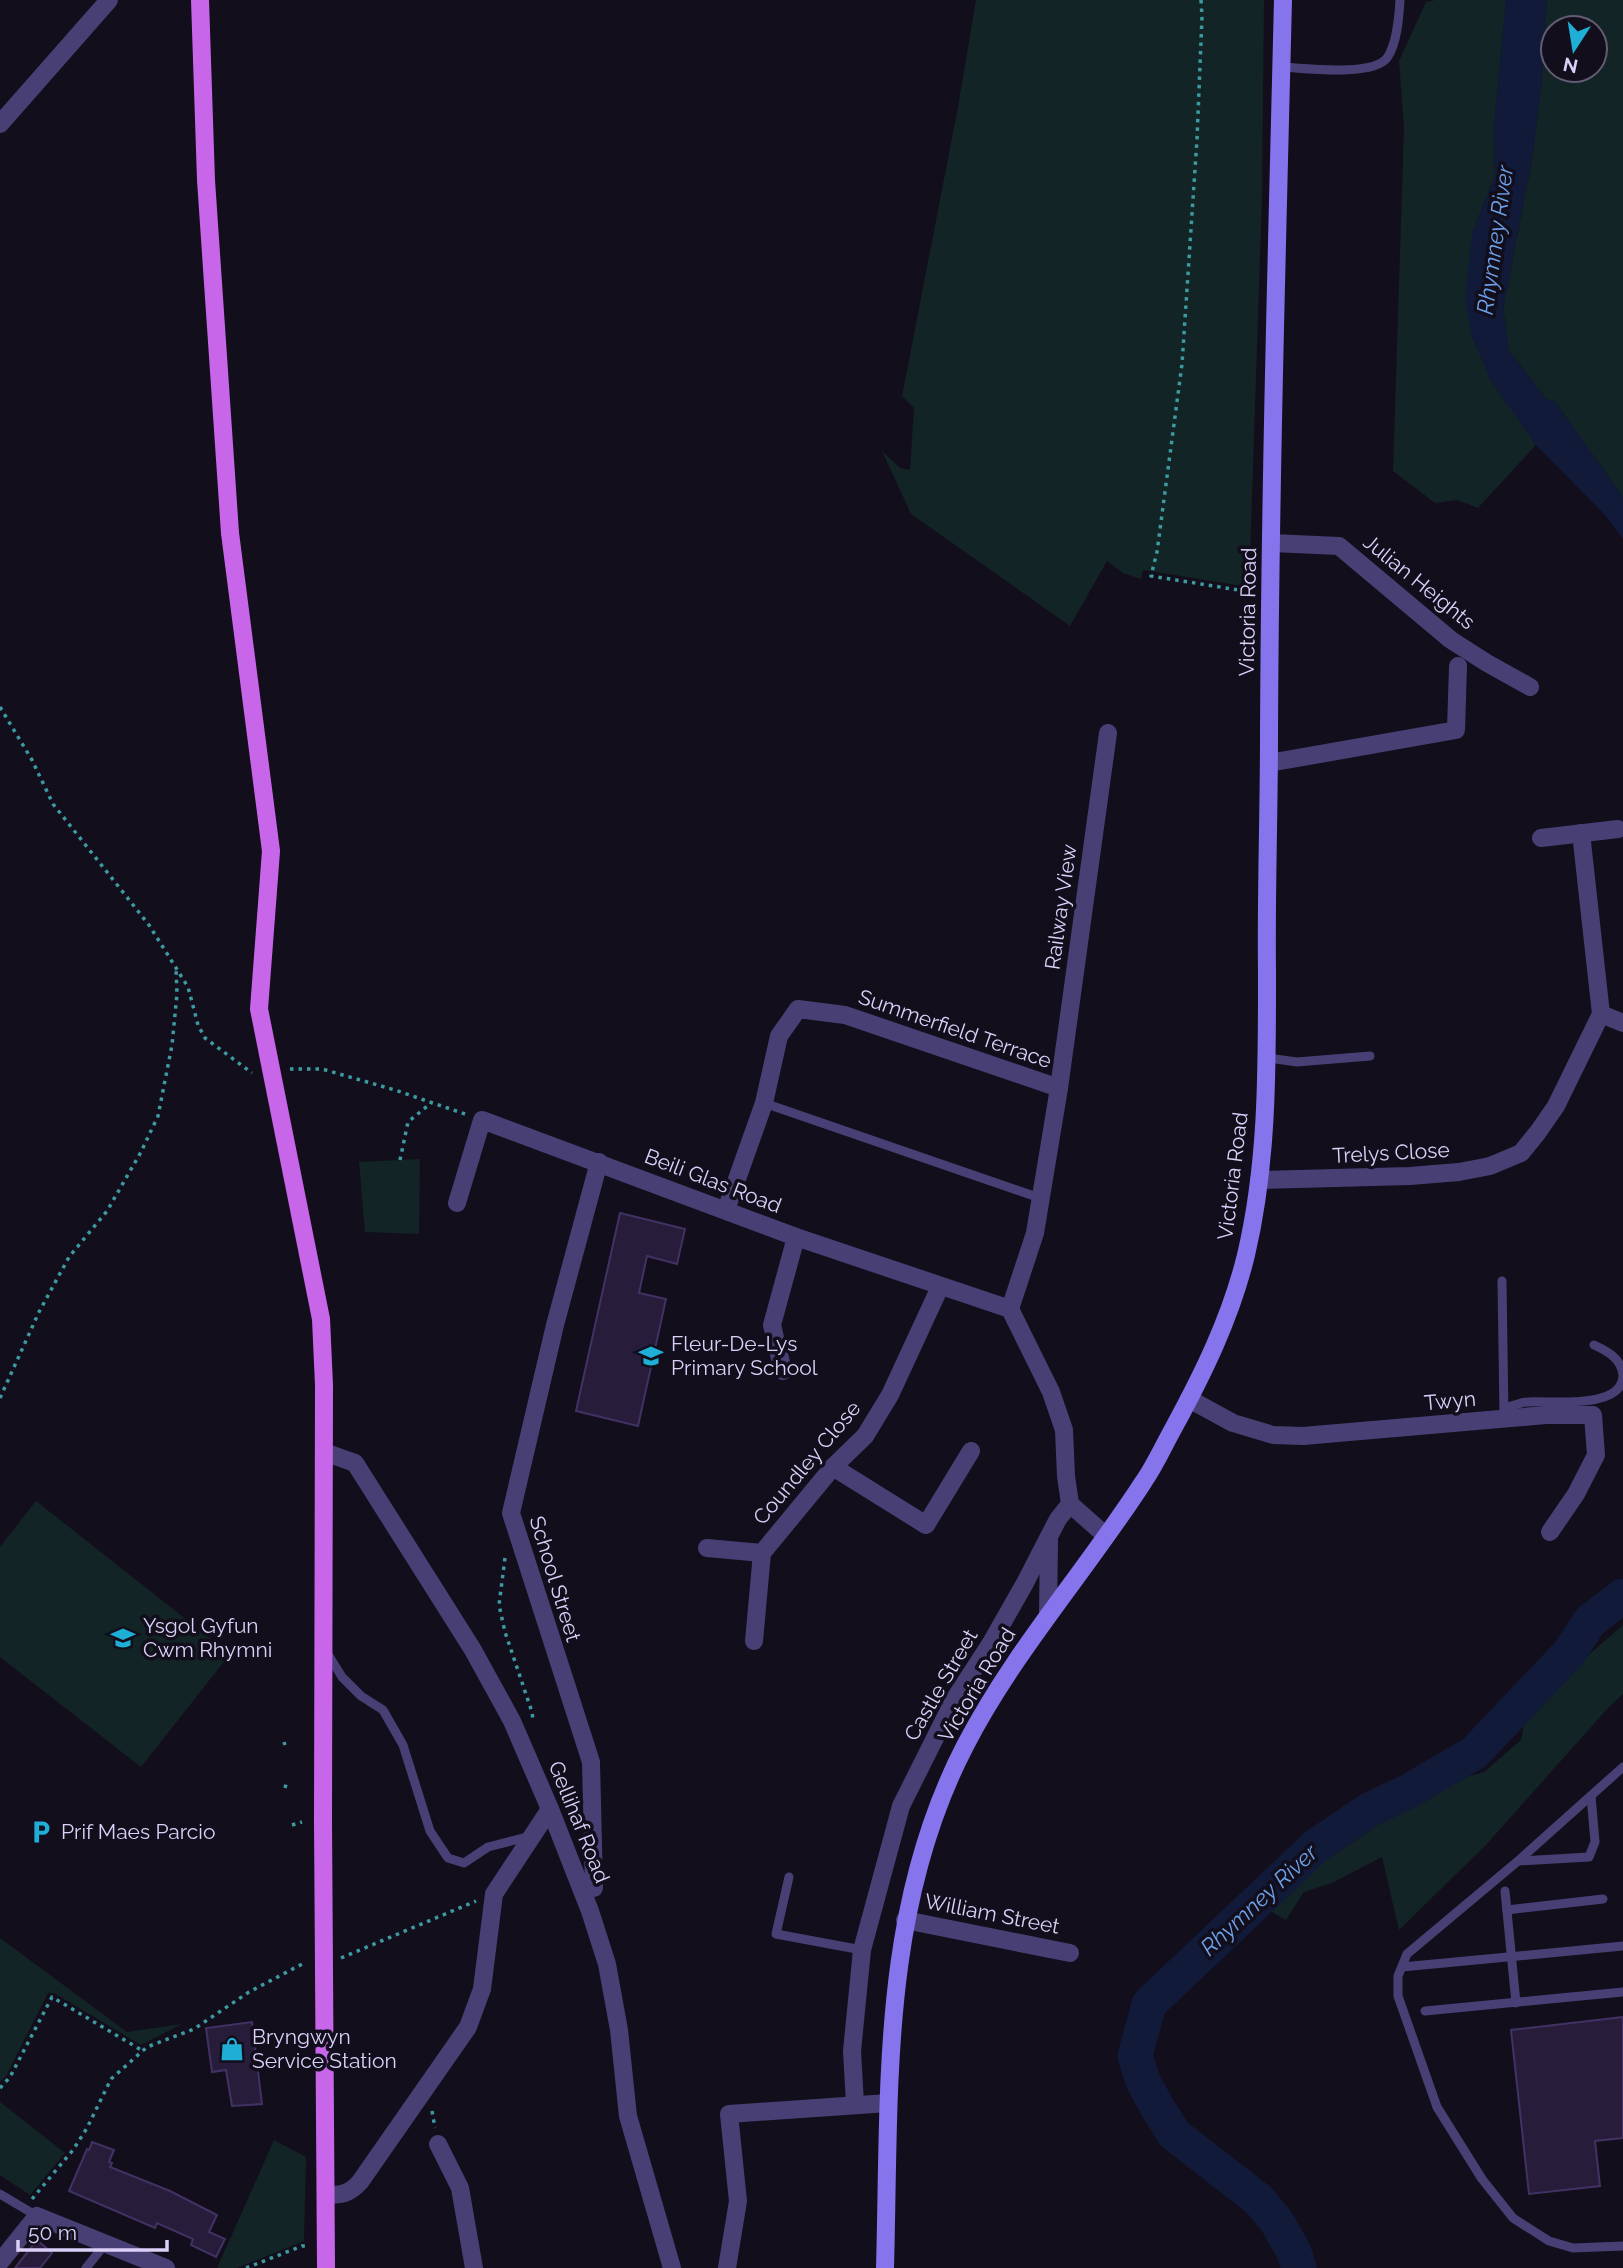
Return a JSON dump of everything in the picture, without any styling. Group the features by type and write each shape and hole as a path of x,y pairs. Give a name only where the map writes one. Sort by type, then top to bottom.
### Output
{"main road":[{"path":"200,0 206,180 230,533 271,851 259,1009 321,1319 324,1452 326,2268"},
{"name":"Victoria Road","path":"886,2268 892,2011 905,1920 914,1879 935,1815 963,1749 997,1689 1146,1479 1189,1399 1228,1317 1246,1255 1259,1180 1268,1058 1266,969 1271,595 1283,0"}],"street":[{"path":"0,124 109,0"},
{"name":"Julian Heights","path":"1272,543 1339,546 1451,640 1530,687"},
{"path":"1269,763 1456,730 1458,666"},
{"name":"Railway View","path":"1010,1309 1035,1233 1041,1198 1059,1088 1108,733"},
{"path":"1541,838 1618,829"},
{"path":"1581,833 1601,1014 1623,1023"},
{"name":"Summerfield Terrace","path":"726,1210 764,1103 779,1035 799,1009 845,1015 1059,1088"},
{"name":"Trelys Close","path":"1259,1180 1459,1172 1490,1167 1521,1153 1556,1106 1601,1014"},
{"path":"457,1203 482,1120"},
{"name":"Beili Glas Road","path":"482,1120 796,1237 1010,1309"},
{"name":"School Street","path":"594,1888 591,1762 511,1513 555,1325 599,1162"},
{"path":"783,1371 772,1325 796,1237"},
{"name":"Coundley Close","path":"754,1642 762,1553 833,1468 865,1436 890,1395 940,1287"},
{"path":"1010,1309 1051,1392 1064,1430 1070,1504 1105,1535"},
{"name":"Twyn","path":"1189,1399 1233,1423 1273,1436 1303,1436 1546,1415 1592,1415 1596,1455 1576,1494 1550,1532"},
{"path":"833,1468 926,1525 971,1451"},
{"name":"Gellihaf Road","path":"324,1452 355,1463 473,1650 513,1721 551,1809 607,1964 620,2030 628,2116 672,2268"},
{"name":"Castle Street","path":"855,2104 852,2051 862,1950 901,1806 954,1700 991,1643 1058,1519 1070,1504"},
{"path":"1048,1615 1049,1538"},
{"name":"Coundley Close","path":"707,1548 762,1553"},
{"path":"326,2195 352,2191 468,2027 482,1989 494,1894 551,1809"},
{"name":"William Street","path":"905,1920 1070,1952"},
{"path":"727,2268 738,2202 729,2114 888,2103"},
{"path":"438,2144 460,2188 474,2268"},
{"path":"0,2262 30,2212 166,2268"}],"lane":[{"path":"1281,67 1338,69 1379,64 1388,57 1394,41 1400,0"},
{"path":"1268,1058 1297,1062 1370,1056"},
{"path":"764,1103 1041,1198"},
{"path":"1502,1281 1504,1419"},
{"path":"1504,1419 1511,1406 1525,1402 1587,1401 1599,1399 1619,1388 1623,1382 1619,1364 1608,1352 1594,1345"},
{"path":"324,1648 342,1676 361,1696 383,1710 403,1745 430,1830 448,1858 464,1863 488,1847 533,1836"},
{"path":"1623,1766 1518,1861 1407,1954 1398,1976 1398,1996 1437,2107 1482,2179 1513,2218 1549,2241 1573,2248 1623,2246"},
{"path":"1518,1861 1589,1857 1595,1843 1591,1796"},
{"path":"789,1877 776,1934 862,1950"},
{"path":"1505,1891 1516,2003"},
{"path":"1507,1910 1603,1899"},
{"path":"1402,1967 1623,1946"},
{"path":"1424,2011 1623,1993"},
{"path":"0,2194 30,2212"},
{"path":"86,2268 106,2243"}],"path":[{"path":"1201,0 1197,139 1182,364 1157,552 1151,576 1271,595"},
{"path":"0,707 32,760 53,804 149,925 188,987 198,1026 205,1038 253,1073"},
{"path":"0,1398 39,1312 69,1257 107,1211 158,1116 172,1045 177,994 176,968"},
{"path":"281,1069 322,1069 482,1120"},
{"path":"400,1160 408,1122 431,1103"},
{"path":"506,1552 499,1605 505,1632 533,1712 533,1726"},
{"path":"292,1825 302,1822"},
{"path":"30,2212 87,2128 111,2079 147,2047 194,2029 249,1992 310,1959 344,1959 421,1923 494,1894"},
{"path":"0,2088 10,2077 52,1997 143,2051"},
{"path":"430,2082 438,2144"},
{"path":"246,2268 302,2246 309,2246"}],"shaded area":[{"path":"976,0 1264,0 1262,197 1249,587 1143,570 1141,579 1123,573 1107,561 1070,626 911,514 882,451 900,468 910,470 914,408 902,396"},
{"path":"1506,0 1494,126 1495,176 1472,233 1472,336 1491,380 1536,445 1478,508 1457,500 1435,503 1393,471 1404,128 1399,61 1426,2"},
{"path":"1547,0 1623,0 1623,497 1555,402 1545,398 1509,350 1503,309 1532,159 1541,84 1609,84 1609,14 1546,14"},
{"path":"420,1159 419,1234 365,1232 359,1162"},
{"path":"36,1501 230,1654 141,1767 0,1657 0,1547"},
{"path":"1623,1625 1623,1694 1486,1845 1399,1930 1382,1857 1332,1883 1304,1892 1286,1920 1270,1911 1328,1858 1392,1814 1429,1799 1460,1779 1484,1772 1521,1740 1525,1718 1584,1659"},
{"path":"0,1938 127,2032 182,2024 141,2045 54,1993 48,1993 6,2076 0,2082"},
{"path":"0,2102 65,2153 30,2195 0,2175"},
{"path":"274,2140 306,2157 304,2241 237,2268 217,2268"}],"water":[{"path":"1506,0 1547,0 1546,14 1539,14 1539,84 1541,84 1532,159 1503,309 1509,350 1545,398 1555,402 1623,497 1623,539 1605,515 1536,445 1491,381 1472,336 1465,301 1472,233 1495,176 1494,126"}],"building":[{"path":"620,1213 685,1229 677,1264 647,1256 639,1293 666,1299 638,1426 576,1411"},
{"path":"1623,2017 1623,2138 1595,2141 1600,2186 1529,2194 1511,2030"},
{"name":"Bryngwyn Service Station","path":"252,2022 262,2104 232,2106 226,2070 212,2072 206,2028"},
{"path":"92,2142 114,2150 109,2162 112,2163 110,2167 170,2191 217,2215 209,2232 225,2239 216,2257 191,2245 193,2239 157,2223 155,2228 69,2191"},
{"path":"37,2240 52,2253 40,2268 15,2268"}],"waterway":[{"name":"Rhymney River","path":"1299,2268 1294,2252 1277,2222 1259,2200 1174,2134 1156,2105 1143,2081 1135,2056 1149,2004 1316,1846 1369,1810 1409,1791 1474,1753 1569,1653 1590,1621 1623,1596"}],"place":[{"name":"Fleur-De-Lys Primary School","path":"651,1356"},
{"name":"Ysgol Gyfun Cwm Rhymni","path":"123,1638"},
{"name":"Prif Maes Parcio","path":"41,1832"},
{"name":"Bryngwyn Service Station","path":"232,2049"}]}
